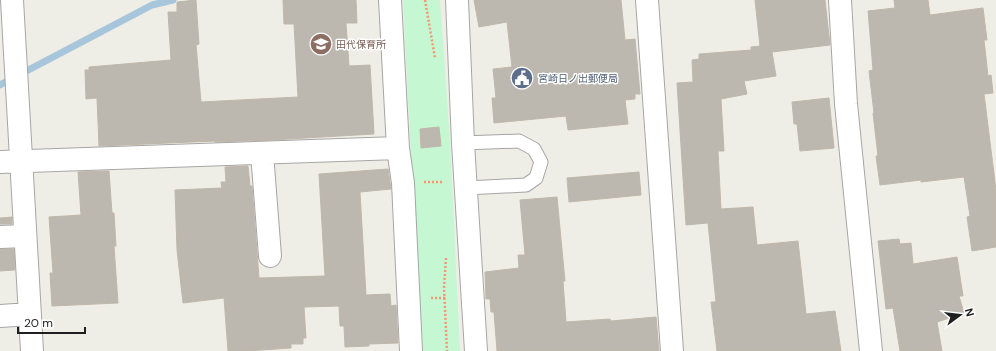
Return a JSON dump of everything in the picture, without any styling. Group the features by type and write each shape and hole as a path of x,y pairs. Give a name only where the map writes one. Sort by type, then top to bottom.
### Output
{"street":[{"path":"17,0 10,162 25,236 32,351"},
{"path":"390,0 398,148 403,183 411,351"},
{"path":"457,0 476,351"},
{"path":"647,0 672,351"},
{"path":"840,0 846,104 870,351"},
{"path":"10,162 398,148"},
{"path":"262,153 270,256"},
{"path":"0,237 25,236"},
{"path":"0,316 30,314"}],"lane":[{"path":"464,143 519,140 534,149 541,162 536,178 526,185 466,184"}],"path":[{"path":"403,183 466,184"}],"green space":[{"path":"403,0 440,0 450,141 460,351 421,351"}],"building":[{"path":"196,0 199,44 196,45 201,102 298,97 294,24 284,24 283,0 356,0 357,23 346,23 349,66 370,65 374,134 272,140 99,146 97,98 86,99 85,70 89,70 89,67 171,60 168,12 177,12 177,2"},
{"path":"474,0 621,0 625,40 635,39 640,94 635,94 635,99 625,100 628,124 568,130 566,116 494,123 492,98 496,98 493,69 512,67 507,22 479,27"},
{"path":"755,0 825,0 830,45 772,52 776,76 744,81 747,94 721,99 724,151 718,151 721,209 753,207 757,245 798,241 806,314 835,311 841,351 717,351 711,302 716,302 708,223 686,225 677,83 693,82 692,60 699,59 699,54 751,50 751,47 760,46"},
{"path":"894,0 928,0 930,15 983,8 987,40 984,40 988,76 991,75 993,93 984,94 996,190 996,247 972,251 967,217 970,216 964,177 880,185 869,71 873,70 868,11 895,8"},
{"path":"829,98 834,148 800,151 797,124 794,124 792,102"},
{"path":"439,127 441,146 421,148 420,129"},
{"path":"248,166 250,186 252,186 259,278 325,276 319,174 388,169 391,189 360,192 366,295 390,294 391,306 396,305 398,343 345,347 344,326 340,326 339,306 304,307 306,338 303,338 303,344 291,344 291,348 228,351 224,298 183,303 177,250 175,190 222,188 221,182 226,182 225,167"},
{"path":"109,171 112,213 114,213 116,246 114,246 118,303 52,306 50,273 53,273 49,217 81,215 78,172"},
{"path":"639,172 641,195 569,202 567,178"},
{"path":"557,197 565,281 563,281 566,322 610,319 611,321 656,317 659,351 497,351 494,312 491,312 490,299 486,299 485,272 519,268 518,255 525,255 520,200"},
{"path":"12,217 12,224 0,224 0,218"},
{"path":"899,239 900,244 911,243 913,264 957,257 963,296 959,296 964,313 937,322 942,351 900,351 893,308 886,309 878,241"},
{"path":"0,249 14,249 15,270 0,271"}],"waterway":[{"path":"0,85 152,5 173,0"}],"place":[{"name":"田代保育所","path":"321,44"},
{"name":"宮崎日ノ出郵便局","path":"522,78"}]}
